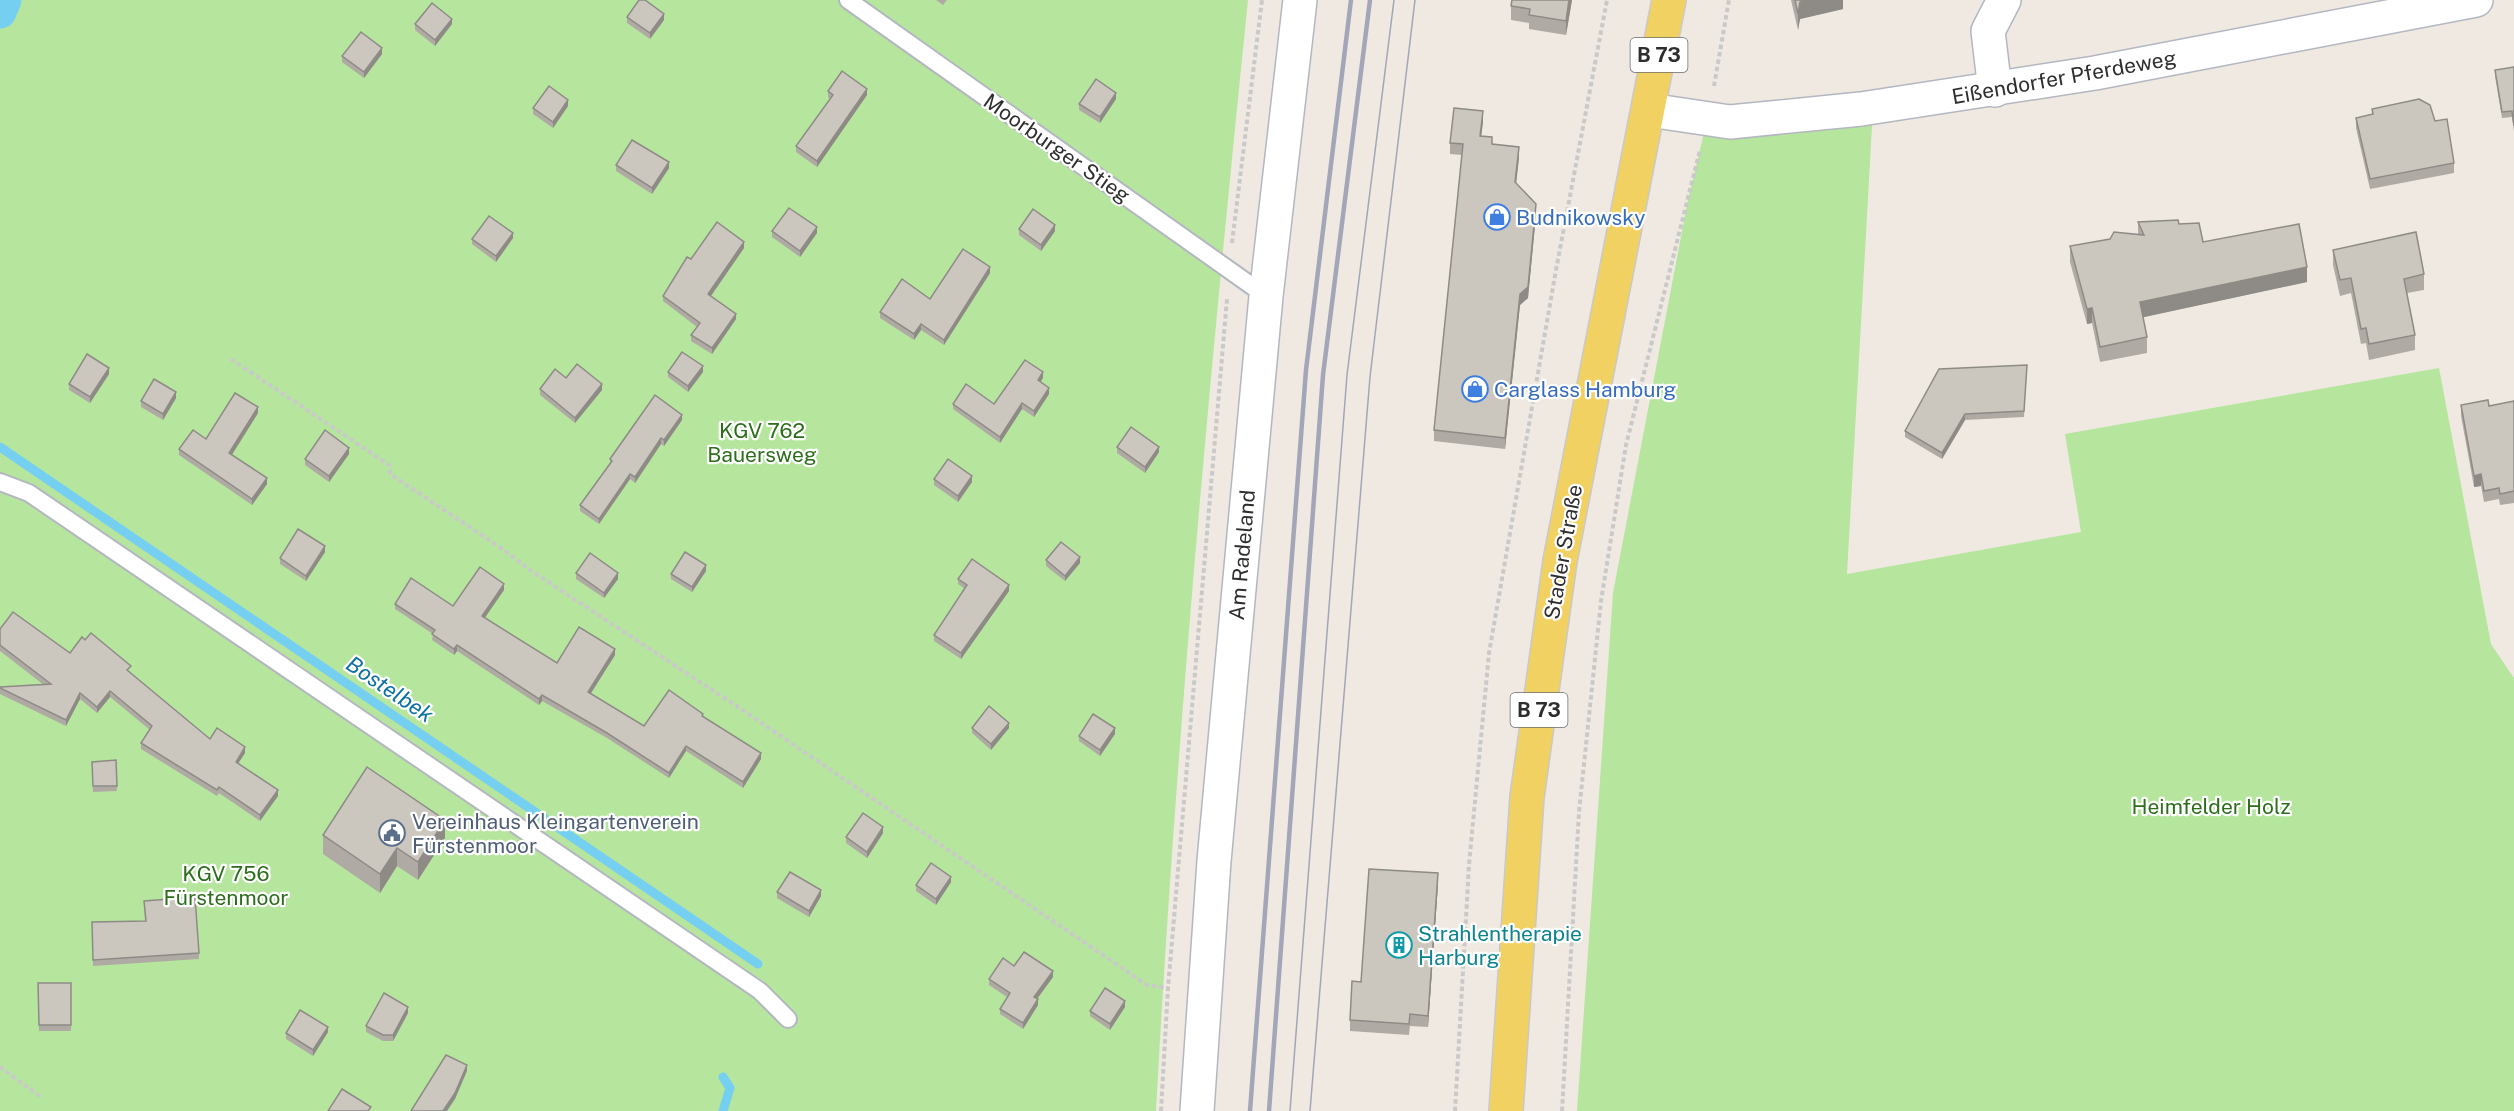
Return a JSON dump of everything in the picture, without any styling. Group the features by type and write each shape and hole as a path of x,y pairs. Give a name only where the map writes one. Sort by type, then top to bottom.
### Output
{"main road":[{"name":"Stader Straße","path":"1506,1111 1527,797 1560,561 1669,0"}],"street":[{"name":"Am Radeland","path":"1197,1111 1214,861 1266,296 1300,0"},
{"path":"1995,90 1988,31 2004,0"},
{"name":"Eißendorfer Pferdeweg","path":"1649,110 1730,122 1762,120 1995,90 2476,0"}],"lane":[{"name":"Moorburger Stieg","path":"848,0 1266,296"},
{"path":"0,482 29,493 760,991 788,1019"}],"path":[{"path":"1161,1111 1168,988 1229,270 1262,0"},
{"path":"1455,1111 1469,865 1489,653 1556,270 1607,0"},
{"path":"1562,1111 1579,812 1601,601 1626,445 1707,120 1730,0"},
{"path":"231,359 389,465 390,474 533,572 741,709 1147,985 1168,988"},
{"path":"0,1067 41,1097"}],"green space":[{"name":"KGV 762 Bauersweg","path":"0,0 1248,0 1195,555 1173,833 1156,1111 0,1111"},
{"name":"Heimfelder Holz","path":"1873,108 1847,574 2081,532 2065,434 2439,368 2491,644 2514,678 2514,1111 1577,1111 1613,593 1688,200 1707,120"}],"building":[{"path":"639,0 645,0 664,14 650,33 627,17"},
{"path":"1512,0 1569,0 1566,21 1529,15 1530,9 1511,6"},
{"path":"1795,0 1809,0 1800,2 1798,14"},
{"path":"432,3 452,19 435,40 415,24"},
{"path":"361,32 382,48 364,72 342,56"},
{"path":"2514,67 2514,126 2512,111 2502,112 2495,70"},
{"path":"842,71 867,89 817,161 796,146 833,95 828,91"},
{"path":"1096,79 1116,93 1100,117 1079,104"},
{"path":"549,86 568,100 553,122 533,108"},
{"path":"2419,99 2430,105 2435,121 2447,119 2454,163 2370,179 2356,118 2373,114 2372,109"},
{"path":"1454,108 1483,111 1480,136 1492,137 1492,144 1519,147 1515,182 1536,204 1528,287 1520,294 1505,438 1434,430 1463,144 1450,143"},
{"path":"632,140 669,162 652,188 616,165"},
{"path":"789,208 817,227 800,251 772,231"},
{"path":"1033,209 1055,225 1041,245 1019,229"},
{"path":"489,216 513,233 496,256 472,239"},
{"path":"2178,220 2179,224 2199,223 2203,242 2299,224 2307,267 2140,302 2147,337 2100,347 2092,308 2087,309 2070,246 2110,239 2114,232 2144,235 2138,222"},
{"path":"717,222 744,242 708,294 736,314 712,348 691,335 700,323 663,296 687,257 691,259"},
{"path":"2416,232 2424,274 2404,279 2415,335 2369,344 2366,328 2361,329 2351,278 2340,280 2333,250"},
{"path":"963,249 990,267 944,340 921,324 914,334 880,312 902,279 930,299"},
{"path":"682,352 703,366 688,386 668,372"},
{"path":"87,354 109,368 90,397 69,384"},
{"path":"1025,360 1043,372 1038,380 1049,388 1034,411 1022,403 1000,437 953,404 966,384 994,404"},
{"path":"577,364 602,384 575,418 540,389 555,369 566,378"},
{"path":"2027,365 2024,411 1965,414 1942,453 1905,431 1939,369"},
{"path":"154,379 176,392 163,414 141,401"},
{"path":"235,393 258,407 229,453 267,478 252,499 179,449 193,430 206,439"},
{"path":"655,395 682,415 664,440 661,438 635,477 630,474 599,519 580,505"},
{"path":"2488,400 2489,406 2514,401 2514,491 2500,494 2499,488 2484,491 2481,474 2474,476 2461,405"},
{"path":"1131,427 1159,447 1145,467 1117,447"},
{"path":"325,430 349,448 329,476 305,459"},
{"path":"948,459 972,476 958,496 934,479"},
{"path":"298,529 325,546 306,576 280,558"},
{"path":"1061,542 1080,557 1065,576 1046,560"},
{"path":"685,552 706,565 692,587 671,574"},
{"path":"590,553 618,573 604,593 576,573"},
{"path":"972,559 1009,585 961,653 934,635 967,585 958,579"},
{"path":"480,567 504,584 482,616 557,663 579,627 615,649 588,692 644,726 669,690 703,714 702,716 761,753 743,782 686,746 669,773 542,695 539,699 457,645 454,649 432,634 435,630 395,604 411,578 453,606"},
{"path":"13,612 70,653 82,637 85,640 91,633 131,666 127,670 210,739 217,728 245,747 236,762 278,790 260,815 219,787 217,790 141,743 152,726 110,691 97,707 80,693 66,720 0,688 51,684 0,645 0,629"},
{"path":"989,706 1009,723 991,744 972,728"},
{"path":"1093,714 1115,728 1100,750 1079,736"},
{"path":"116,760 117,786 93,786 92,762"},
{"path":"367,767 445,820 418,862 397,848 380,874 323,835"},
{"path":"863,813 883,827 867,852 846,837"},
{"path":"931,863 951,877 936,899 916,885"},
{"name":"Strahlentherapie Harburg","path":"1369,869 1438,873 1428,1016 1410,1014 1409,1024 1350,1020 1352,981 1361,982"},
{"path":"790,872 821,890 809,911 777,892"},
{"path":"195,897 199,953 93,960 92,922 146,921 144,901"},
{"path":"1024,952 1053,971 1034,997 1038,999 1023,1023 1000,1009 1010,993 989,979 1003,958 1014,966"},
{"path":"38,983 71,983 71,1025 39,1025"},
{"path":"1105,988 1125,1001 1110,1024 1090,1011"},
{"path":"384,993 408,1007 393,1035 383,1035 366,1026"},
{"path":"300,1010 328,1027 313,1050 286,1033"},
{"path":"446,1055 467,1065 455,1093 443,1111 411,1111"},
{"path":"342,1089 371,1107 368,1111 328,1111"}],"waterway":[{"path":"0,12 5,0"},
{"name":"Bostelbek","path":"0,447 758,964"},
{"name":"Bostelbek","path":"723,1077 730,1088 723,1111"}],"tram line":[{"path":"1290,1111 1347,375 1394,0"},
{"path":"1310,1111 1370,377 1415,0"}],"railway":[{"path":"1250,1111 1306,370 1351,0"},
{"path":"1269,1111 1323,375 1370,0"}],"place":[{"name":"Budnikowsky","path":"1497,217"},
{"name":"Carglass Hamburg","path":"1475,389"},
{"name":"Vereinhaus Kleingartenverein Fürstenmoor","path":"392,833"},
{"name":"Strahlentherapie Harburg","path":"1399,945"}],"park label":[{"name":"KGV 756 Fürstenmoor","path":"226,885"}]}
